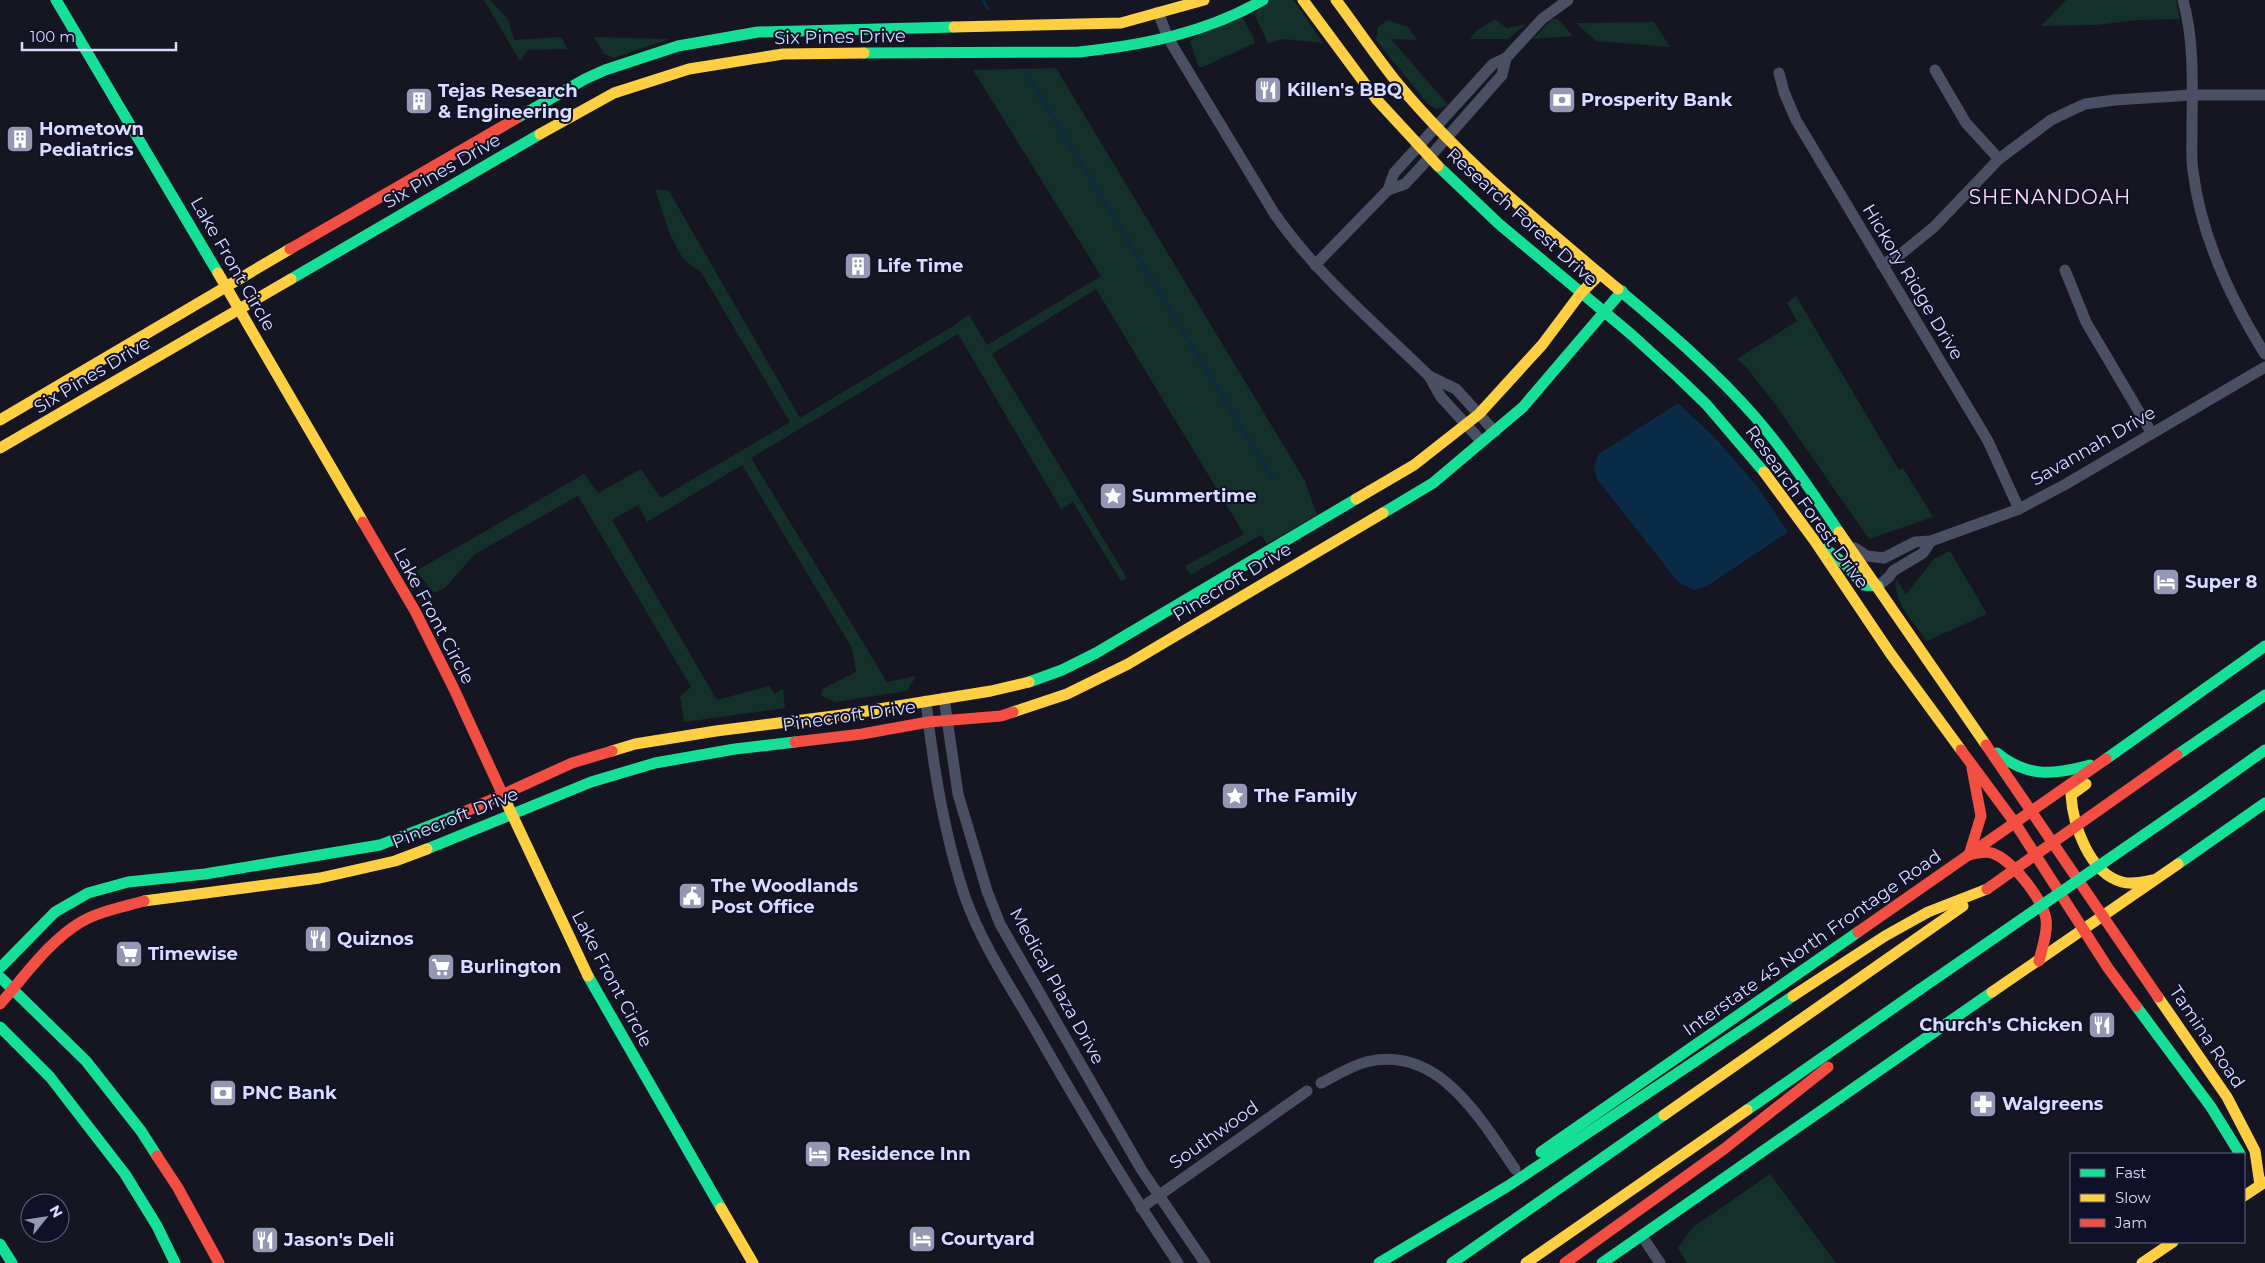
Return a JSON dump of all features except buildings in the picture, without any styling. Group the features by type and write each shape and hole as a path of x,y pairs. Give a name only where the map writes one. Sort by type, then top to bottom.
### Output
{"main road":[{"name":"Lake Front Circle","path":"56,0 415,611 454,689 510,814 590,981 753,1263"},
{"name":"Six Pines Drive","path":"0,448 597,100 614,93 689,69 783,54 1121,23 1204,0"},
{"name":"Six Pines Drive","path":"0,420 389,191 585,79 614,67 678,46 728,36 780,31 948,40 1079,52 1120,48 1168,38 1210,26 1263,0"},
{"name":"Research Forest Drive","path":"1303,0 1377,100 1418,147 1500,224 1632,335 1706,404 1772,482 1972,768 1983,777 2084,930"},
{"name":"Research Forest Drive","path":"1336,0 1399,85 1448,138 1522,209 1622,292 1702,363 1756,418 1850,545 2104,916"},
{"path":"780,31 783,54"},
{"name":"Pinecroft Drive","path":"0,968 56,912 88,892 128,882 205,874 380,845 442,822 572,763 635,744 716,731 842,716 944,698 991,692 1062,670 1096,653 1414,465 1479,414 1542,345 1581,293 1600,274"},
{"name":"Pinecroft Drive","path":"0,1004 57,940 81,922 100,912 147,900 320,878 395,861 458,838 510,814 591,782 654,763 735,749 862,734 928,722 1001,716 1021,711 1067,694 1111,674 1433,483 1522,407 1622,292"},
{"path":"23,407 35,429"},
{"path":"1814,540 1846,565 1863,585 1878,586"},
{"name":"Interstate 45 North Frontage Road","path":"1375,1263 1515,1170 2031,812 2265,646"},
{"path":"1452,1263 2265,695"},
{"path":"1982,740 2008,764 2036,774 2064,773 2102,762 2102,772 2070,795 2071,811 2079,838 2094,859 2119,882 2135,883 2156,879"},
{"path":"1526,1263 2265,750"},
{"path":"1972,768 1981,816 1969,855 1984,852 1993,853 2020,874 2038,901 2044,914 2046,929 2039,961"},
{"path":"1602,1263 2265,803"},
{"path":"1379,1263 1508,1186 1772,1009 1885,936 1928,912 1987,889"},
{"name":"Tamina Road","path":"2104,916 2227,1096 2255,1151 2263,1187"},
{"name":"Tamina Road","path":"2084,930 2108,968 2211,1107 2239,1153"},
{"path":"0,976 86,1061 140,1131 178,1188 219,1263"},
{"path":"1566,1263 1724,1149 1820,1075 1868,1026"},
{"path":"0,1027 50,1077 108,1152 157,1226 174,1263"},
{"path":"2245,1161 2263,1187 2245,1196"},
{"path":"2142,1263 2172,1243"},
{"path":"0,1244 12,1263"}],"street":[{"path":"1315,265 1388,190 1394,173 1493,64 1506,58 1542,19 1568,0"},
{"path":"2183,0 2192,55 2192,170 2206,232 2232,295 2265,354"},
{"path":"1158,12 1168,38 1274,213 1293,240 1315,265 1429,376 1441,397 1482,442"},
{"path":"1388,190 1405,184 1448,138 1502,75 1506,58"},
{"path":"1935,70 1962,118 1999,159"},
{"name":"Hickory Ridge Drive","path":"1779,73 1784,92 1796,120 1988,441 2018,509"},
{"path":"1882,265 1902,253 1929,231 1999,159 2051,120 2085,104 2192,94 2265,95"},
{"path":"2065,270 2086,322 2151,432"},
{"name":"Savannah Drive","path":"1850,545 1867,556 1884,558 1915,542 1931,541 2018,509 2066,484 2151,432 2265,367"},
{"path":"1429,376 1456,389 1495,432"},
{"name":"Savannah Drive","path":"1878,586 1893,571 1922,554 1931,541"},
{"name":"Medical Plaza Drive","path":"944,698 958,794 987,891 1000,924 1159,1196 1205,1263"},
{"path":"926,701 939,797 953,859 980,934 1053,1062 1141,1208 1178,1263"},
{"path":"1321,1083 1365,1062 1394,1060 1425,1067 1454,1088 1474,1110 1515,1170"},
{"name":"Southwood","path":"1141,1208 1307,1091"},
{"path":"1642,1236 1660,1263"}],"green space":[{"path":"484,0 490,0 508,19 514,40 561,37 568,49 528,50 520,61"},
{"path":"1270,0 1292,0 1295,2 1323,43 1284,39 1268,43 1254,14"},
{"path":"2066,0 2176,0 2180,19 2138,20 2096,25 2041,26"},
{"path":"1243,18 1255,43 1203,67 1199,67 1190,42 1195,36"},
{"path":"1495,19 1507,28 1526,24 1508,39 1470,39 1476,31"},
{"path":"1552,19 1558,19 1573,36 1533,39"},
{"path":"1388,20 1408,27 1417,40 1391,39 1448,105 1437,109 1428,104 1376,40 1378,27"},
{"path":"1654,22 1670,47 1596,41 1576,23"},
{"path":"594,37 669,39 614,58 604,54"},
{"path":"1056,68 1305,481 1317,515 1267,544 1261,535 1190,575 1185,566 1244,534 1096,289 992,354 1127,578 1121,581 1073,502 1061,509 958,334 751,458 887,682 916,676 907,691 836,702 821,696 822,689 856,672 852,648 742,465 647,522 638,505 612,520 717,700 769,686 775,694 783,689 785,708 684,722 680,696 691,687 578,496 475,554 445,588 434,593 416,571 584,474 598,493 641,469 661,498 790,422 701,272 683,259 670,235 655,189 669,191 800,418 969,315 987,345 1101,276 973,70"},
{"path":"1796,296 1899,470 1903,468 1933,517 1869,539 1775,404 1747,368 1737,359 1797,321 1787,303"},
{"path":"1950,551 1987,614 1927,641 1901,604 1896,588 1896,579 1906,594 1934,559"},
{"path":"1770,1174 1836,1263 1687,1263 1678,1248 1692,1228"}],"water":[{"path":"1678,403 1714,437 1757,486 1788,532 1707,586 1694,590 1678,582 1597,479 1594,466 1599,454"}],"waterway":[{"path":"983,0 988,9"},
{"path":"1025,71 1272,478"}],"traffic: fast":[{"path":"56,0 218,273"},
{"path":"864,53 1079,52 1127,46 1197,29 1219,21 1263,0"},
{"path":"517,118 585,79 605,70 678,46 758,32 954,27"},
{"path":"291,279 540,134"},
{"path":"1438,166 1499,224 1632,335 1679,378 1706,404 1764,472"},
{"path":"1618,289 1690,351 1756,418 1799,474 1839,532"},
{"path":"1383,513 1433,483 1523,407 1622,291"},
{"path":"1029,682 1062,670 1096,653 1356,499"},
{"path":"1826,549 1846,565 1863,585 1878,586"},
{"path":"2106,759 2265,646"},
{"path":"2177,755 2265,695"},
{"path":"427,849 591,782 655,763 735,749 795,742"},
{"path":"2203,794 2265,750"},
{"path":"1997,753 2020,767 2042,772 2065,771 2090,765"},
{"path":"1919,990 2203,794"},
{"path":"2178,864 2265,803"},
{"path":"0,968 55,912 88,893 128,882 205,874 380,845 462,813"},
{"path":"1541,1152 1858,932"},
{"path":"588,976 721,1208"},
{"path":"0,977 86,1061 141,1131 157,1156"},
{"path":"1747,1110 1919,990"},
{"path":"1602,1263 1992,992"},
{"path":"1379,1263 1508,1186 1793,996"},
{"path":"2136,1006 2211,1107 2239,1153"},
{"path":"0,1027 50,1077 125,1174 157,1226 175,1263"},
{"path":"1452,1263 1664,1115"},
{"path":"0,1244 12,1263"}],"traffic: slow":[{"path":"954,27 1121,23 1204,0"},
{"path":"1303,0 1377,100 1438,166"},
{"path":"1336,0 1399,85 1476,167 1618,289"},
{"path":"540,134 614,93 689,69 783,54 864,53"},
{"path":"0,420 290,249"},
{"path":"218,273 363,522"},
{"path":"1356,499 1414,465 1479,414 1542,345 1581,293 1600,274"},
{"path":"0,448 291,279"},
{"path":"1764,472 1814,540 1890,653 1961,750"},
{"path":"1013,712 1067,694 1128,664 1383,513"},
{"path":"1839,532 1986,745"},
{"path":"612,751 635,744 716,731 842,715 991,691 1029,682"},
{"path":"2086,784 2071,795 2079,833 2092,858 2100,869 2110,877 2122,882 2134,883 2153,880"},
{"path":"501,791 588,976"},
{"path":"144,901 320,878 395,861 427,849"},
{"path":"1992,992 2178,864"},
{"path":"1793,996 1885,936 1928,912 1987,889"},
{"path":"1664,1115 1963,906"},
{"path":"2158,997 2227,1097 2255,1151 2260,1185"},
{"path":"1526,1263 1747,1110"},
{"path":"2245,1195 2265,1182"},
{"path":"721,1208 753,1263"},
{"path":"2142,1263 2172,1243"}],"traffic: jam":[{"path":"290,249 517,118"},
{"path":"363,522 415,611 454,689 501,791"},
{"path":"795,742 862,734 928,722 1001,716 1013,712"},
{"path":"1986,745 2158,997"},
{"path":"1961,750 2015,823 2108,968 2136,1006"},
{"path":"462,813 572,763 612,751"},
{"path":"1987,889 2177,755"},
{"path":"1858,932 2106,759"},
{"path":"1972,768 1981,816 1969,855 1986,852 2000,857 2017,871 2039,901 2046,919 2045,935 2039,961"},
{"path":"0,1004 48,949 69,930 96,915 144,901"},
{"path":"1565,1263 1724,1149 1828,1067"},
{"path":"157,1156 178,1188 219,1263"}],"place":[{"name":"Killen's BBQ","path":"1268,90"},
{"name":"Prosperity Bank","path":"1562,100"},
{"name":"Tejas Research & Engineering","path":"419,101"},
{"name":"Hometown Pediatrics","path":"20,139"},
{"name":"Life Time","path":"858,266"},
{"name":"Summertime","path":"1113,496"},
{"name":"Super 8","path":"2166,582"},
{"name":"The Family","path":"1235,796"},
{"name":"The Woodlands Post Office","path":"692,896"},
{"name":"Quiznos","path":"318,939"},
{"name":"Timewise","path":"129,954"},
{"name":"Burlington","path":"441,967"},
{"name":"Church's Chicken","path":"2102,1025"},
{"name":"PNC Bank","path":"223,1093"},
{"name":"Walgreens","path":"1983,1104"},
{"name":"Residence Inn","path":"818,1154"},
{"name":"Courtyard","path":"922,1239"},
{"name":"Jason's Deli","path":"265,1240"}],"district":[{"name":"SHENANDOAH","path":"2050,197"}]}
